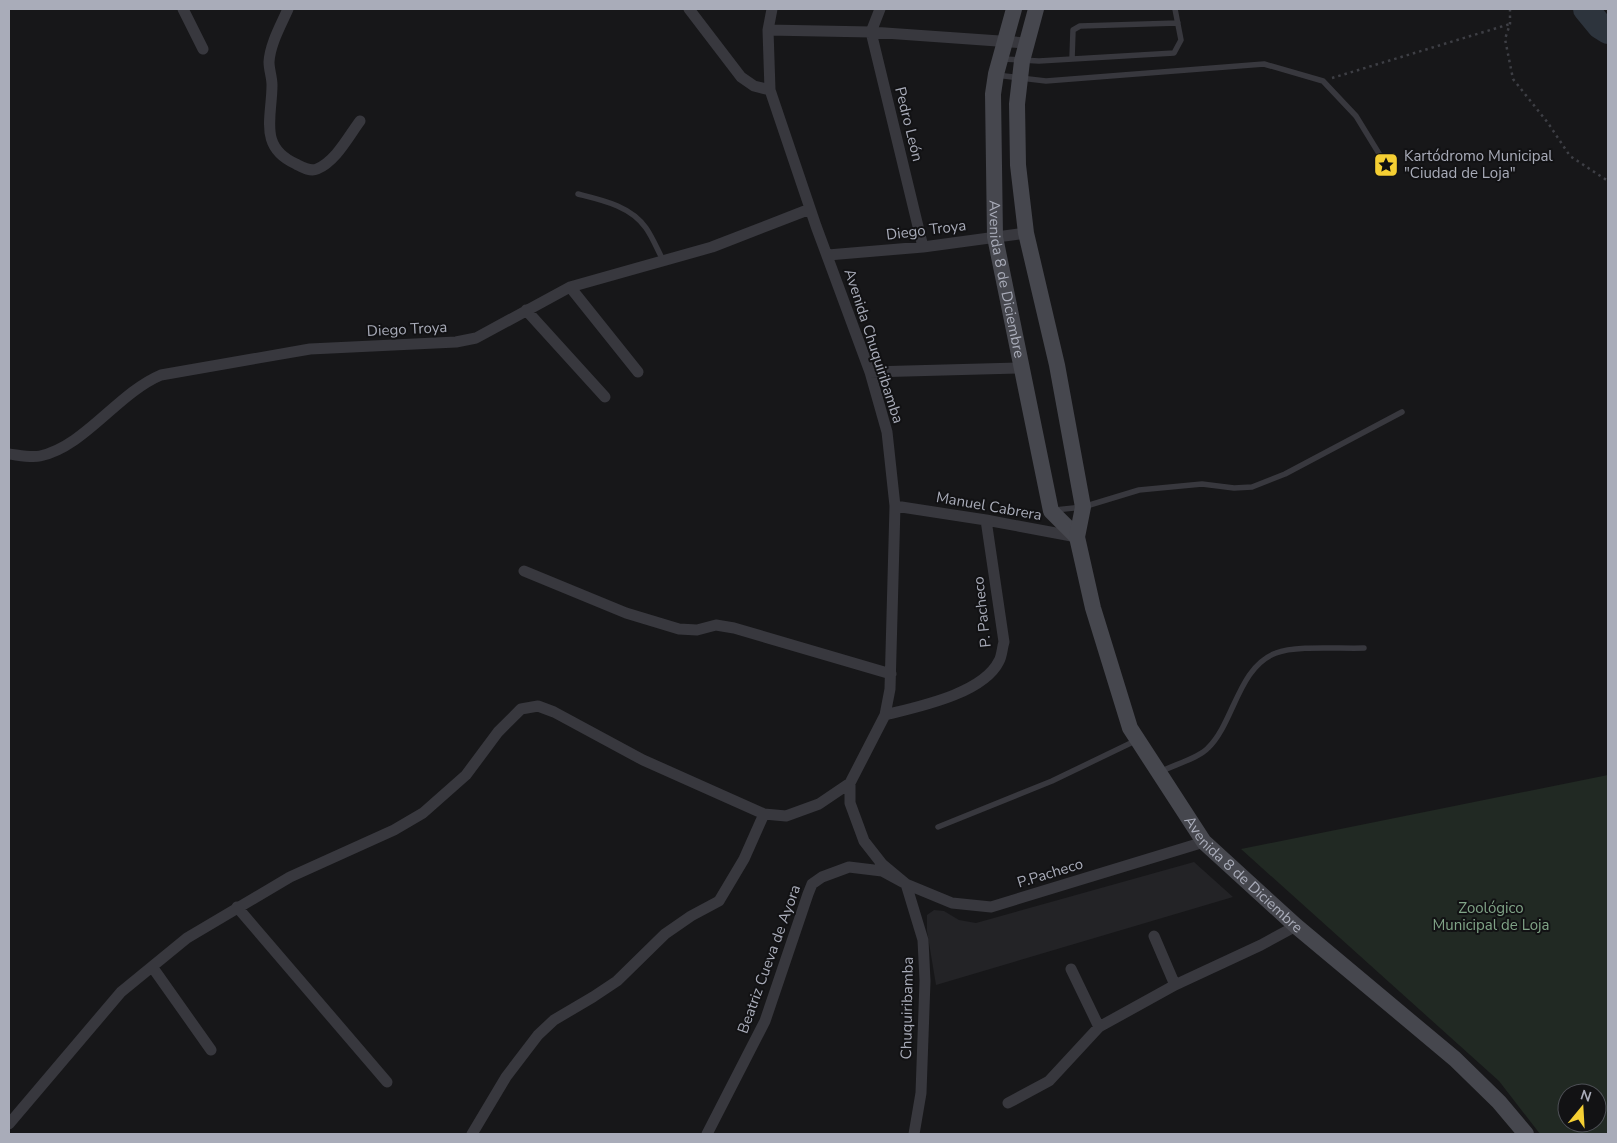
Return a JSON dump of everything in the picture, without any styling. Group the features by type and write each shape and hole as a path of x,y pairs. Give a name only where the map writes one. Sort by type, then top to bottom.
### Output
{"main road":[{"name":"Avenida 8 de Diciembre","path":"1014,9 996,74 992,128 996,237 1051,511"},
{"name":"Avenida 8 de Diciembre","path":"1036,9 1022,61 1017,104 1018,165 1026,233 1057,365 1083,507 1077,537 1096,617 1130,728 1204,842 1296,926 1455,1060 1499,1102 1526,1134"},
{"path":"1051,511 1077,537"}],"street":[{"path":"182,9 202,49"},
{"path":"288,9 277,32 269,62 272,85 268,123 273,144 285,159 307,170 316,170 330,160 360,121"},
{"path":"689,9 740,77 754,86 770,90"},
{"name":"Avenida Chuquiribamba","path":"772,9 768,30 770,90 810,209 870,372 887,432 895,506 891,674 885,715 850,783"},
{"path":"872,32 880,9"},
{"path":"768,30 872,32 1027,43"},
{"name":"Pedro León","path":"872,32 923,246"},
{"name":"Diego Troya","path":"9,454 39,456 70,443 138,386 161,375 310,349 462,341 476,338 570,287 712,247 810,209"},
{"name":"Diego Troya","path":"828,255 923,246 1026,233"},
{"path":"570,287 638,372"},
{"path":"526,310 605,397"},
{"path":"870,372 1022,368"},
{"name":"Manuel Cabrera","path":"895,506 1077,537"},
{"name":"P. Pacheco","path":"885,715 920,706 976,684 1000,661 1004,642 986,520"},
{"path":"524,571 626,613 679,629 697,630 716,625 734,628 891,674"},
{"path":"9,1124 122,992 187,938 290,877 394,830 423,813 466,775 498,732 521,709 538,706 554,712 643,760 764,814 786,816 819,804 850,783"},
{"path":"850,783 850,803 864,841 882,864 906,884"},
{"path":"472,1134 484,1116 493,1095 538,1035 554,1020 616,981 665,934 690,916 719,901 744,859 764,814"},
{"name":"P.Pacheco","path":"906,884 952,903 991,907 1204,842"},
{"name":"Beatriz Cueva de Ayora","path":"707,1134 765,1021 812,884 822,877 849,867 882,871 906,884"},
{"name":"Chuquiribamba","path":"906,884 923,940 925,981 921,1093 914,1134"},
{"path":"237,907 387,1082"},
{"path":"1008,1103 1049,1082 1099,1028 1175,985 1261,945 1296,926"},
{"path":"1154,936 1175,985"},
{"path":"153,968 211,1050"},
{"path":"1072,969 1099,1028"}],"lane":[{"path":"1000,58 1022,61 1174,53 1181,40 1176,9"},
{"path":"1072,59 1073,30 1080,26 1178,23"},
{"path":"996,74 1046,80 1264,64 1323,81 1356,116 1386,165"},
{"path":"578,194 614,204 630,213 645,226 664,262"},
{"path":"1051,511 1083,507 1139,490 1202,484 1234,488 1252,487 1285,474 1402,412"},
{"path":"1158,773 1207,750 1217,738 1236,698 1254,671 1276,652 1300,649 1364,648"},
{"path":"938,827 1052,781 1137,740"}],"path":[{"path":"1510,9 1510,24 1505,39 1507,58 1513,78 1548,123 1570,156 1608,181"},
{"path":"1323,81 1510,24"}],"shaded area":[{"path":"1194,862 1233,897 936,985 927,931 927,915 934,910 944,911 959,920 976,923"}],"green space":[{"name":"Zoológico Municipal de Loja","path":"1608,775 1608,1134 1540,1134 1499,1081 1241,849"}],"waterway":[{"path":"1586,9 1600,26 1608,31"}],"place":[{"name":"Kartódromo Municipal \"Ciudad de Loja\"","path":"1386,165"}]}
